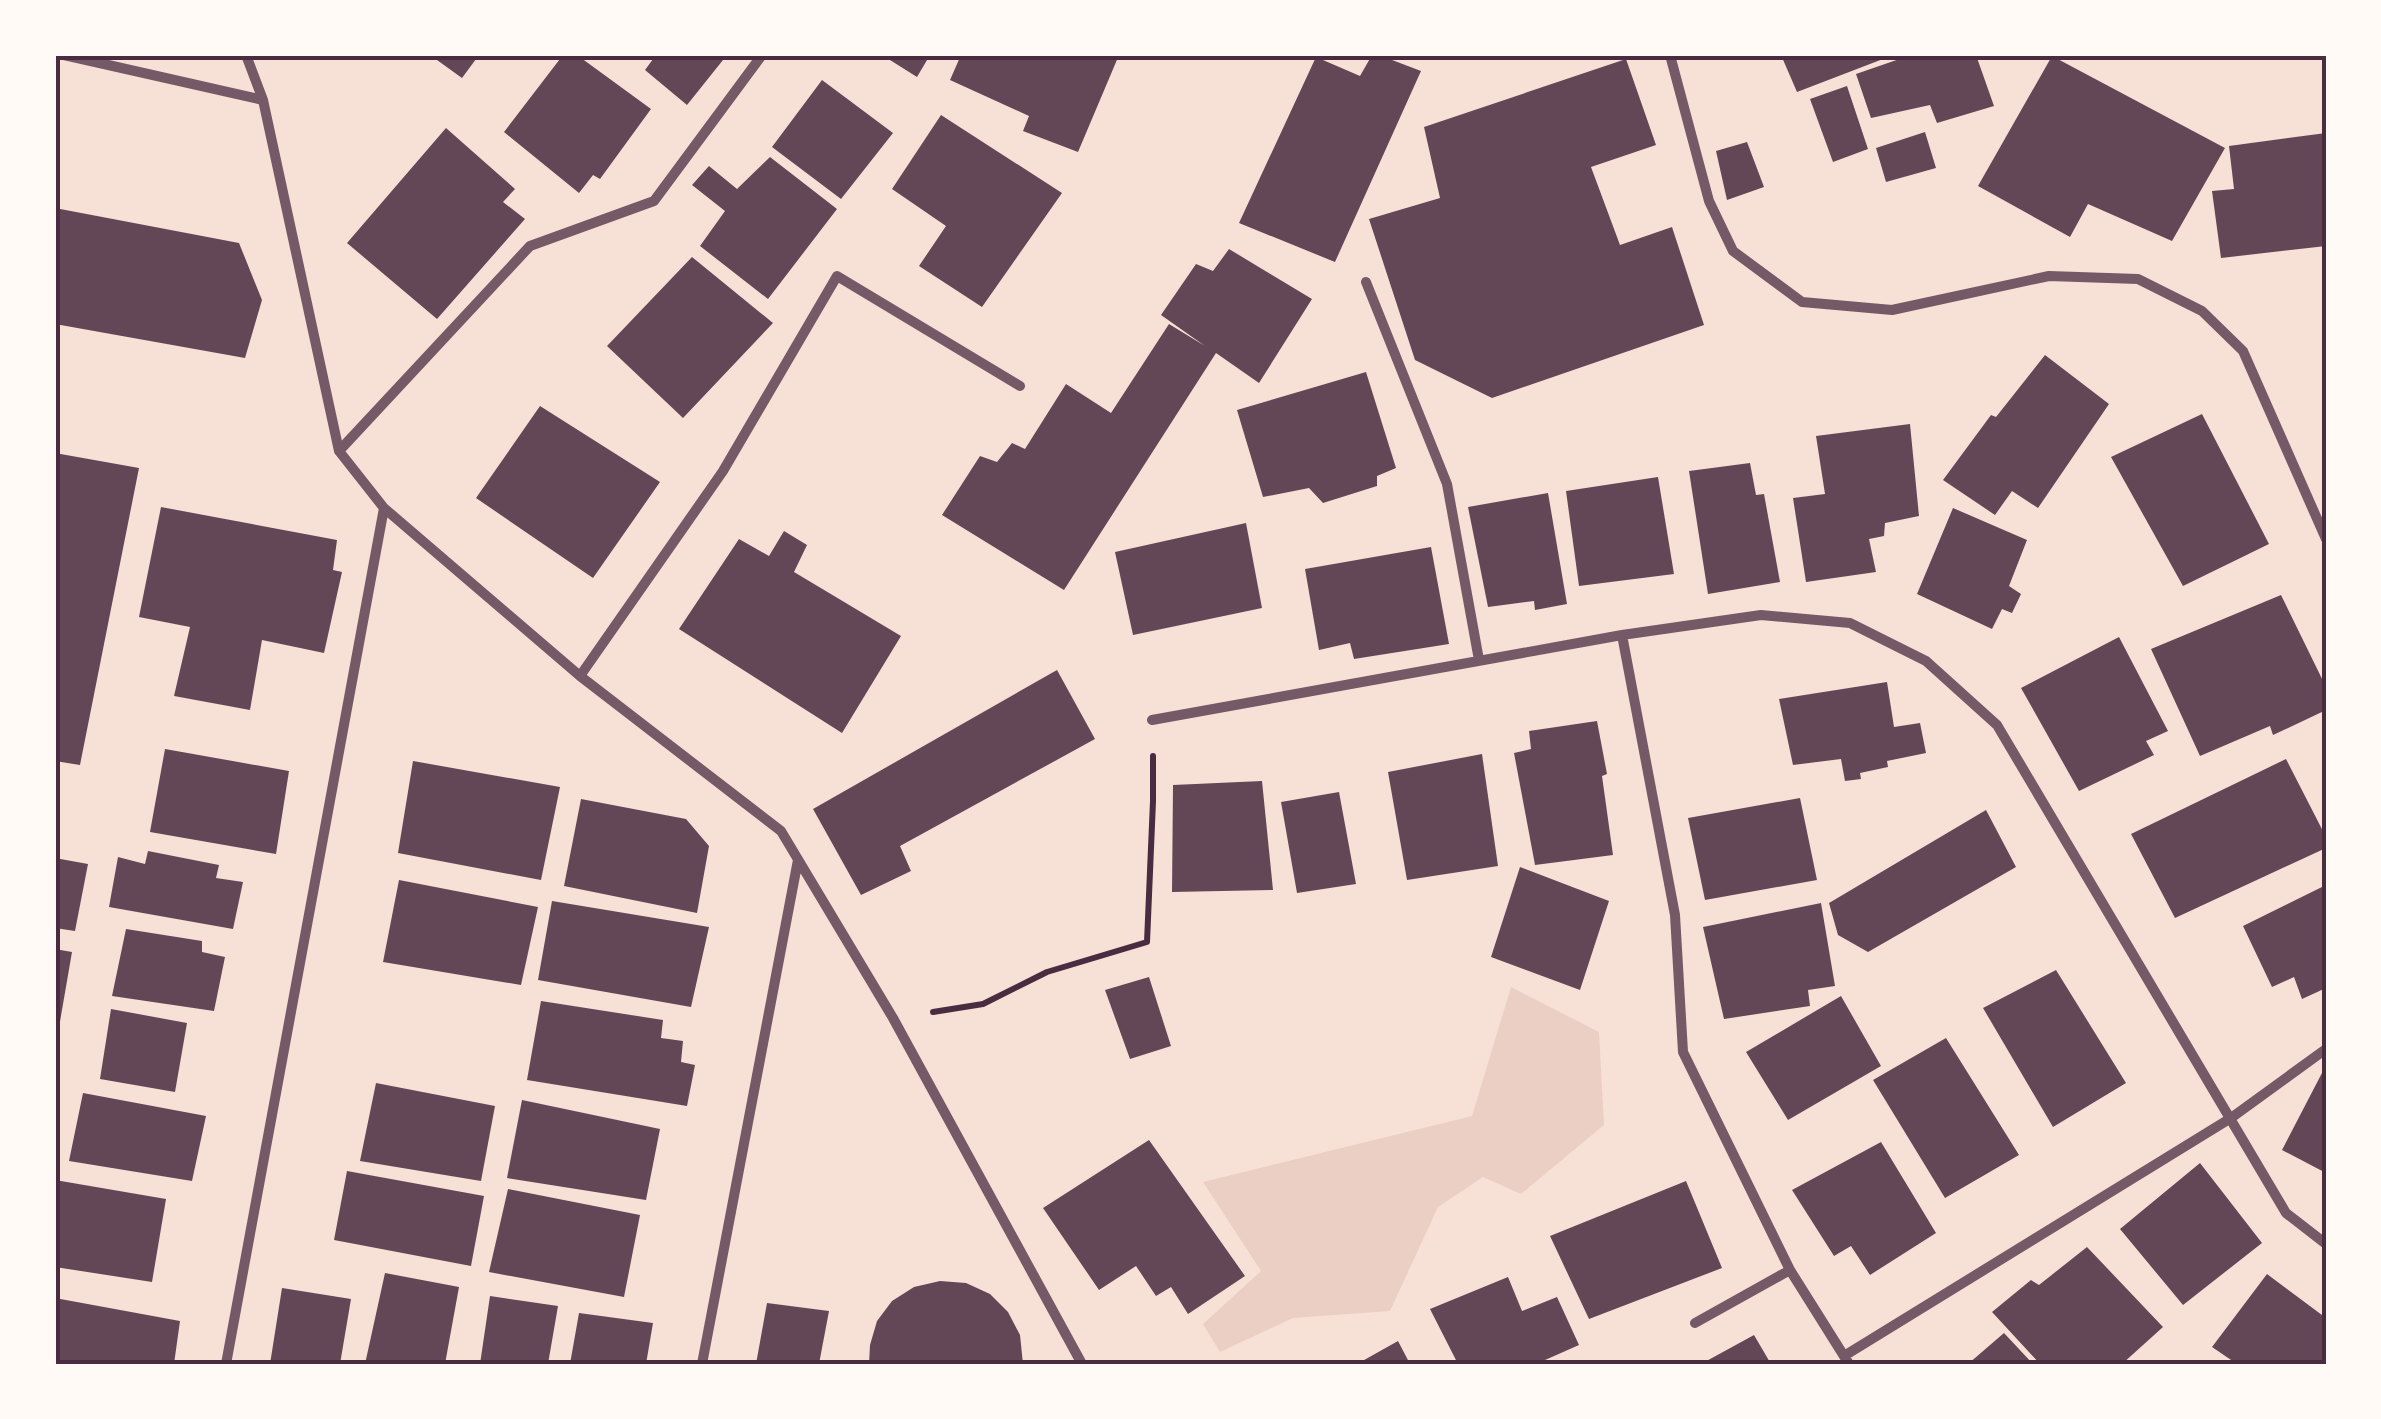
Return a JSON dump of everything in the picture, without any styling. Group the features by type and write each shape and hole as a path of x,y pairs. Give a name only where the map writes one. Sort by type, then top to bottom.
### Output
{"street":[{"path":"64,55 263,100"},
{"path":"246,55 263,100 339,452 384,508 580,676 781,830 893,1018 1082,1364"},
{"path":"339,452 530,246 654,201 762,55"},
{"path":"1670,55 1709,201 1733,251 1802,302 1892,310 2049,276 2138,280 2202,311 2243,351 2326,539"},
{"path":"580,676 723,471 838,276 1020,386"},
{"path":"1366,282 1447,484 1479,660"},
{"path":"226,1364 384,508"},
{"path":"1152,720 1622,635 1761,615 1850,623 1926,661 1997,725 2286,1213 2326,1244"},
{"path":"1622,635 1674,915 1683,1052 1790,1270 1846,1360 2231,1118 2326,1049"},
{"path":"702,1364 798,860"},
{"path":"1695,1323 1790,1270"}],"path":[{"path":"893,1018 983,1004 1047,972 1147,942 1152,720"}],"shaded area":[{"path":"1511,987 1599,1032 1604,1125 1521,1194 1483,1177 1438,1207 1390,1311 1293,1318 1220,1352 1203,1324 1261,1271 1203,1182 1472,1116"}],"building":[{"path":"430,55 479,55 462,78"},
{"path":"563,55 577,55 651,109 600,179 593,175 579,193 504,132"},
{"path":"656,55 727,55 687,105 645,70"},
{"path":"882,55 930,55 917,77"},
{"path":"961,55 1119,55 1078,152 1023,131 1029,116 950,80"},
{"path":"1372,55 1421,71 1335,262 1239,223 1316,57 1360,76"},
{"path":"1781,55 1882,55 1883,59 1797,92"},
{"path":"1911,55 1976,55 1994,106 1937,123 1930,105 1871,118 1856,74"},
{"path":"2052,56 2225,148 2172,241 2088,204 2070,237 1978,186"},
{"path":"1626,59 1656,145 1591,167 1620,245 1672,227 1704,325 1492,398 1415,360 1369,219 1440,198 1424,127"},
{"path":"822,80 893,133 841,199 772,147"},
{"path":"1847,86 1868,149 1833,162 1810,99"},
{"path":"941,115 1062,193 982,307 919,266 946,226 892,189"},
{"path":"446,128 515,189 503,202 525,219 437,319 347,243"},
{"path":"1925,132 1936,168 1886,182 1876,148"},
{"path":"2326,133 2326,246 2221,258 2212,191 2234,189 2229,146"},
{"path":"1747,142 1764,187 1727,200 1716,151"},
{"path":"770,157 837,209 768,299 700,246 725,211 692,185 709,166 737,189"},
{"path":"55,208 239,243 262,300 245,358 55,324"},
{"path":"1229,249 1312,299 1259,383 1216,353 1064,590 942,515 980,456 997,462 1012,443 1025,449 1066,384 1111,413 1169,324 1205,346 1161,315 1196,264 1213,271"},
{"path":"692,257 773,323 683,418 607,346"},
{"path":"2045,355 2109,404 2038,508 2012,491 1995,515 1943,480 1991,415 1996,417"},
{"path":"1366,372 1396,468 1377,476 1377,486 1323,503 1309,488 1263,497 1237,410"},
{"path":"540,406 660,482 593,578 476,498"},
{"path":"2202,414 2269,544 2183,586 2111,457"},
{"path":"1910,424 1919,516 1885,523 1884,536 1869,539 1876,572 1806,582 1793,498 1825,494 1816,436"},
{"path":"55,453 139,468 80,765 55,761"},
{"path":"1750,463 1756,495 1764,494 1780,582 1708,594 1689,471"},
{"path":"1658,477 1674,574 1579,586 1566,491"},
{"path":"1548,493 1567,604 1535,610 1534,601 1488,607 1468,507"},
{"path":"161,507 337,540 333,570 342,572 324,653 262,640 250,710 174,696 190,627 139,617"},
{"path":"1953,508 2027,540 2009,586 2021,594 2012,613 2002,609 1992,629 1917,594"},
{"path":"1246,523 1262,608 1133,635 1115,552"},
{"path":"784,531 807,545 794,572 901,636 842,733 679,629 739,539 769,556"},
{"path":"1431,547 1449,644 1354,659 1350,643 1319,650 1305,569"},
{"path":"2281,595 2326,687 2324,711 2273,735 2270,726 2200,756 2151,649"},
{"path":"2119,637 2168,731 2146,741 2154,755 2079,791 2021,688"},
{"path":"1057,670 1095,739 900,846 911,871 861,895 813,809"},
{"path":"1887,682 1894,727 1920,723 1926,753 1887,761 1888,767 1860,773 1861,779 1845,781 1841,759 1793,765 1779,699"},
{"path":"1597,721 1607,774 1602,776 1613,855 1535,865 1514,753 1531,749 1529,731"},
{"path":"165,749 289,771 276,854 150,832"},
{"path":"1482,754 1498,866 1407,880 1388,772"},
{"path":"2286,759 2326,837 2326,848 2175,918 2131,834"},
{"path":"413,761 560,787 541,880 398,853"},
{"path":"1262,781 1273,890 1172,892 1173,785"},
{"path":"1339,792 1356,884 1297,893 1281,802"},
{"path":"1800,798 1817,880 1705,900 1688,818"},
{"path":"581,799 686,819 709,846 697,913 564,886"},
{"path":"1986,810 2016,867 1868,952 1838,935 1829,903"},
{"path":"148,851 219,865 216,878 243,882 233,929 109,907 118,857 145,864"},
{"path":"55,858 88,864 75,931 55,928"},
{"path":"1520,867 1609,901 1580,990 1491,957"},
{"path":"399,880 538,907 521,985 383,962"},
{"path":"2326,885 2326,988 2302,999 2294,977 2272,987 2243,926"},
{"path":"552,901 709,927 691,1007 538,980"},
{"path":"1821,903 1835,986 1808,990 1810,1006 1724,1019 1703,927"},
{"path":"126,929 202,941 202,952 225,957 214,1011 112,996"},
{"path":"55,949 72,952 57,1039 55,1039"},
{"path":"2056,970 2126,1083 2053,1127 1983,1008"},
{"path":"1149,977 1171,1046 1130,1059 1105,990"},
{"path":"1841,996 1881,1066 1788,1120 1746,1052"},
{"path":"541,1001 663,1020 661,1038 683,1041 681,1062 695,1065 687,1106 527,1080"},
{"path":"111,1009 187,1023 175,1092 100,1079"},
{"path":"1946,1038 2019,1155 1945,1198 1873,1080"},
{"path":"2323,1071 2326,1073 2326,1173 2282,1150"},
{"path":"376,1083 495,1106 481,1181 360,1161"},
{"path":"83,1093 206,1116 192,1181 69,1161"},
{"path":"522,1100 660,1129 646,1200 507,1178"},
{"path":"1149,1140 1245,1276 1188,1314 1171,1287 1156,1296 1136,1266 1099,1290 1043,1208"},
{"path":"1881,1142 1936,1233 1870,1275 1851,1246 1834,1256 1792,1190"},
{"path":"2200,1163 2262,1243 2183,1305 2120,1229"},
{"path":"347,1171 484,1196 471,1266 334,1240"},
{"path":"55,1180 166,1199 152,1282 55,1267"},
{"path":"1686,1181 1722,1268 1589,1319 1550,1236"},
{"path":"508,1189 640,1215 624,1297 489,1272"},
{"path":"2087,1247 2163,1327 2122,1364 2040,1364 1992,1312 2031,1280 2039,1285"},
{"path":"385,1273 459,1287 445,1364 365,1364"},
{"path":"2267,1274 2326,1318 2326,1364 2237,1364 2212,1347"},
{"path":"1508,1277 1522,1311 1557,1297 1579,1345 1536,1364 1458,1364 1430,1309"},
{"path":"940,1281 966,1283 990,1294 1008,1312 1020,1335 1023,1364 869,1364 877,1321 892,1301 914,1287"},
{"path":"282,1288 351,1299 340,1364 270,1364"},
{"path":"490,1296 558,1306 548,1364 480,1364"},
{"path":"55,1298 180,1321 174,1364 55,1364"},
{"path":"767,1303 829,1311 819,1364 756,1364"},
{"path":"579,1313 653,1323 646,1364 570,1364"},
{"path":"2004,1333 2033,1364 1968,1364"},
{"path":"1754,1335 1771,1364 1701,1364"},
{"path":"1398,1341 1410,1364 1357,1364"}]}
